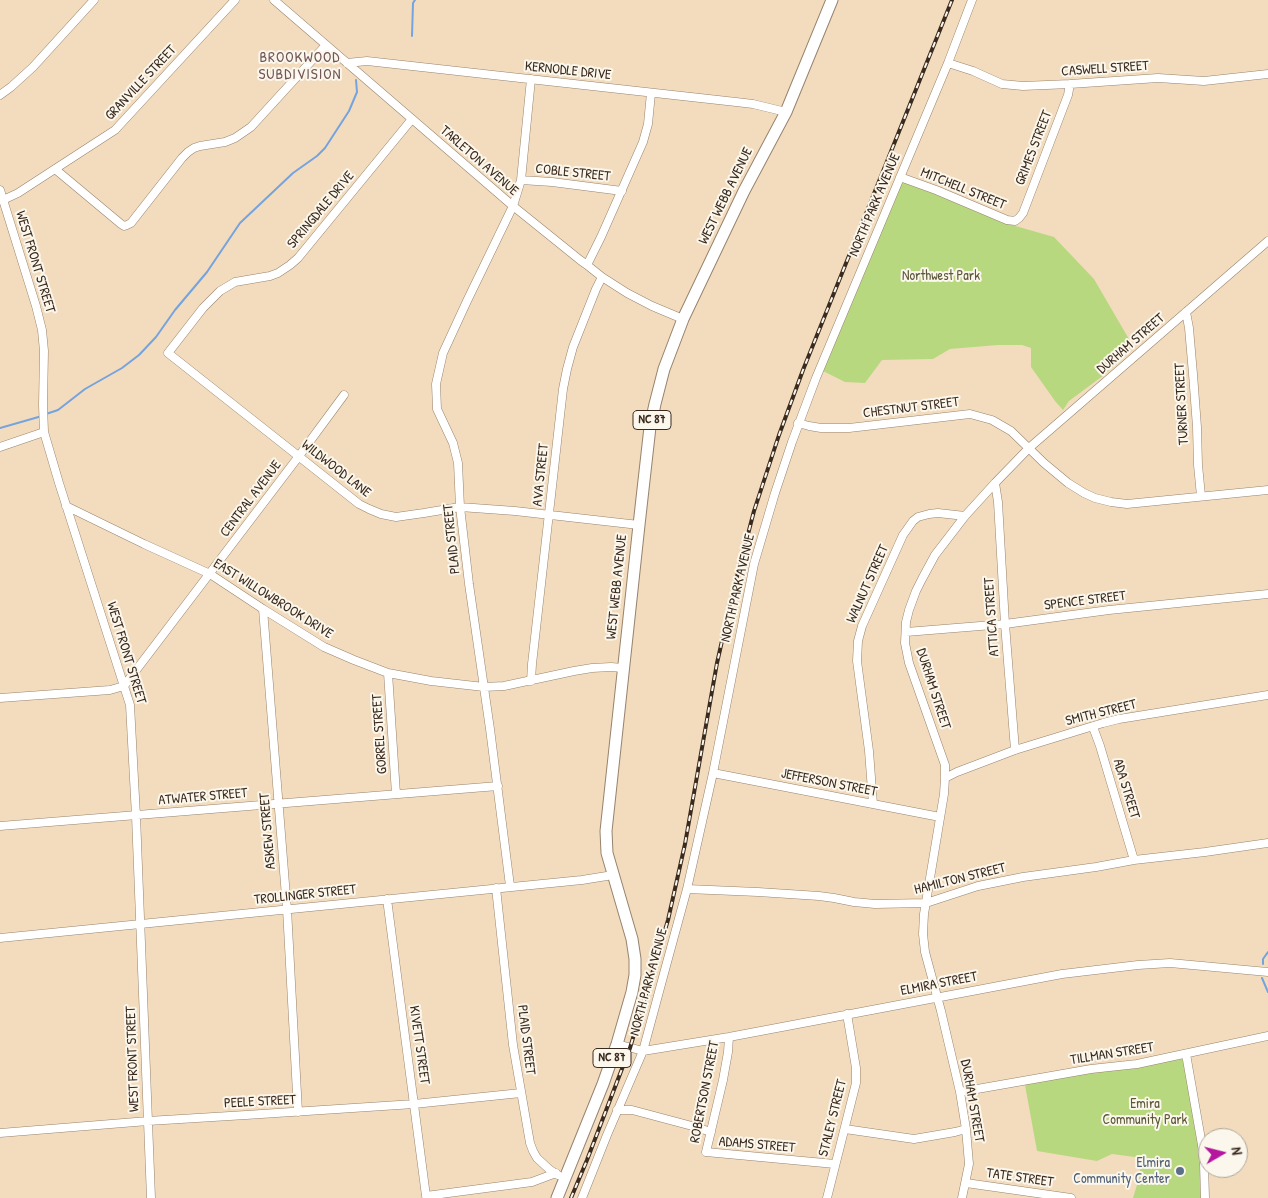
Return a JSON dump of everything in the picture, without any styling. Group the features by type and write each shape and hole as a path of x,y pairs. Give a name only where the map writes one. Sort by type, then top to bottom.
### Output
{"highway":[{"name":"WEST WEBB AVENUE","path":"558,1198 561,1176 603,1084 617,1044 635,975 633,944 607,853 606,831 654,404 664,369 683,319 744,191 786,112 832,0"}],"street":[{"path":"0,95 33,67 94,0"},
{"name":"GRANVILLE STREET","path":"3,200 115,130 235,0"},
{"name":"TARLETON AVENUE","path":"274,0 554,240 602,277 627,293 683,319"},
{"name":"NORTH PARK AVENUE","path":"582,1198 643,1051 687,889 713,773 754,564 775,493 798,423 948,63 972,0"},
{"path":"55,169 121,224 127,225 131,223 188,152 200,146 225,142 235,138 251,127 326,45"},
{"name":"KERNODLE DRIVE","path":"347,63 367,61 651,92 753,104 786,112"},
{"name":"CASWELL STREET","path":"948,63 973,71 1002,84 1023,86 1158,78 1204,81 1268,74"},
{"name":"PLAID STREET","path":"510,886 498,786 469,584 460,507 458,463 453,443 437,409 436,392 443,353 514,206 521,180 531,79"},
{"name":"GRIMES STREET","path":"1017,219 1023,213 1068,95 1070,84"},
{"path":"587,264 640,151 648,124 651,92"},
{"name":"SPRINGDALE DRIVE","path":"168,353 203,308 220,292 235,282 278,273 294,262 412,119"},
{"name":"MITCHELL STREET","path":"900,177 1007,220 1017,219"},
{"name":"COBLE STREET","path":"521,180 622,191"},
{"name":"WEST FRONT STREET","path":"0,190 42,330 44,350 42,405 44,432 130,705 151,1198"},
{"name":"DURHAM STREET","path":"962,1198 969,1164 966,1129 960,1092 925,952 923,934 923,920 940,818 945,765 909,663 905,643 906,622 909,610 922,578 935,555 965,516 995,483 1029,448 1268,240"},
{"name":"AVA STREET","path":"531,681 563,389 576,338 602,277"},
{"name":"TURNER STREET","path":"1186,312 1193,374 1201,496"},
{"name":"WILDWOOD LANE","path":"168,353 359,504 382,514 396,517 460,507 639,525"},
{"name":"CENTRAL AVENUE","path":"124,686 344,394"},
{"name":"CHESTNUT STREET","path":"798,423 821,428 849,428 970,414 992,420 1011,431 1068,483 1084,493 1095,498 1127,504 1268,490"},
{"path":"0,447 44,432"},
{"name":"ATTICA STREET","path":"995,483 998,502 1015,750"},
{"name":"EAST WILLOWBROOK DRIVE","path":"66,506 210,574 324,647 388,673 431,681 484,687 504,686 592,668 623,668"},
{"name":"WALNUT STREET","path":"873,804 869,751 857,661 858,641 862,626 903,535 914,521 918,517 938,513 965,516"},
{"name":"SPENCE STREET","path":"906,632 1005,624 1109,610 1268,594"},
{"name":"ASKEW STREET","path":"263,609 287,909 298,1112"},
{"name":"GORREL STREET","path":"388,673 396,794"},
{"path":"0,698 110,690 124,686"},
{"name":"SMITH STREET","path":"945,778 1015,750 1119,719 1268,695"},
{"name":"ADA STREET","path":"1093,726 1134,860"},
{"name":"JEFFERSON STREET","path":"713,773 940,818"},
{"name":"ATWATER STREET","path":"0,826 498,786"},
{"name":"HAMILTON STREET","path":"687,889 820,896 874,904 926,903 978,886 1023,877 1134,860 1268,843"},
{"name":"TROLLINGER STREET","path":"0,938 582,880 613,875"},
{"name":"PLAID STREET","path":"496,888 513,1045 525,1119 533,1151 537,1158 561,1176"},
{"name":"KIVETT STREET","path":"387,899 426,1196 532,1182 561,1176"},
{"name":"ELMIRA STREET","path":"617,1044 643,1051 729,1037 1062,974 1138,965 1170,963 1268,972"},
{"name":"STALEY STREET","path":"827,1198 856,1077 847,1014"},
{"name":"TILLMAN STREET","path":"960,1092 1091,1069 1137,1064 1268,1036"},
{"name":"ROBERTSON STREET","path":"706,1152 723,1080 729,1037"},
{"path":"1186,1054 1202,1145 1205,1198"},
{"name":"PEELE STREET","path":"0,1133 148,1121 414,1104 521,1094"},
{"name":"ADAMS STREET","path":"617,1110 632,1110 711,1132"},
{"path":"845,1129 914,1139 966,1129"},
{"name":"ADAMS STREET","path":"706,1152 835,1164"},
{"name":"TATE STREET","path":"966,1183 1071,1198"}],"green space":[{"name":"Northwest Park","path":"903,180 1012,225 1054,237 1094,279 1133,346 1104,375 1069,401 1063,410 1031,367 1031,348 1022,345 950,349 933,359 882,360 865,383 845,382 823,371"},
{"name":"Emira Community Park","path":"1179,1058 1185,1061 1198,1142 1198,1178 1200,1178 1201,1198 1133,1198 1142,1158 1112,1154 1097,1161 1037,1151 1026,1082"}],"waterway":[{"path":"412,36 413,3 415,0"},
{"path":"46,414 58,410 85,389 122,368 139,355 156,337 175,310 207,272 240,223 293,173 325,148 349,111 357,92 356,80"},
{"path":"0,428 42,416"},
{"path":"1263,964 1263,959 1268,952"},
{"path":"1262,978 1268,992"}],"railway":[{"path":"571,1198 630,1048 668,920 685,844 717,663 754,511 803,370 952,0"}],"place":[{"name":"Elmira Community Center","path":"1180,1171"}],"district":[{"name":"BROOKWOOD SUBDIVISION","path":"300,66"}]}
